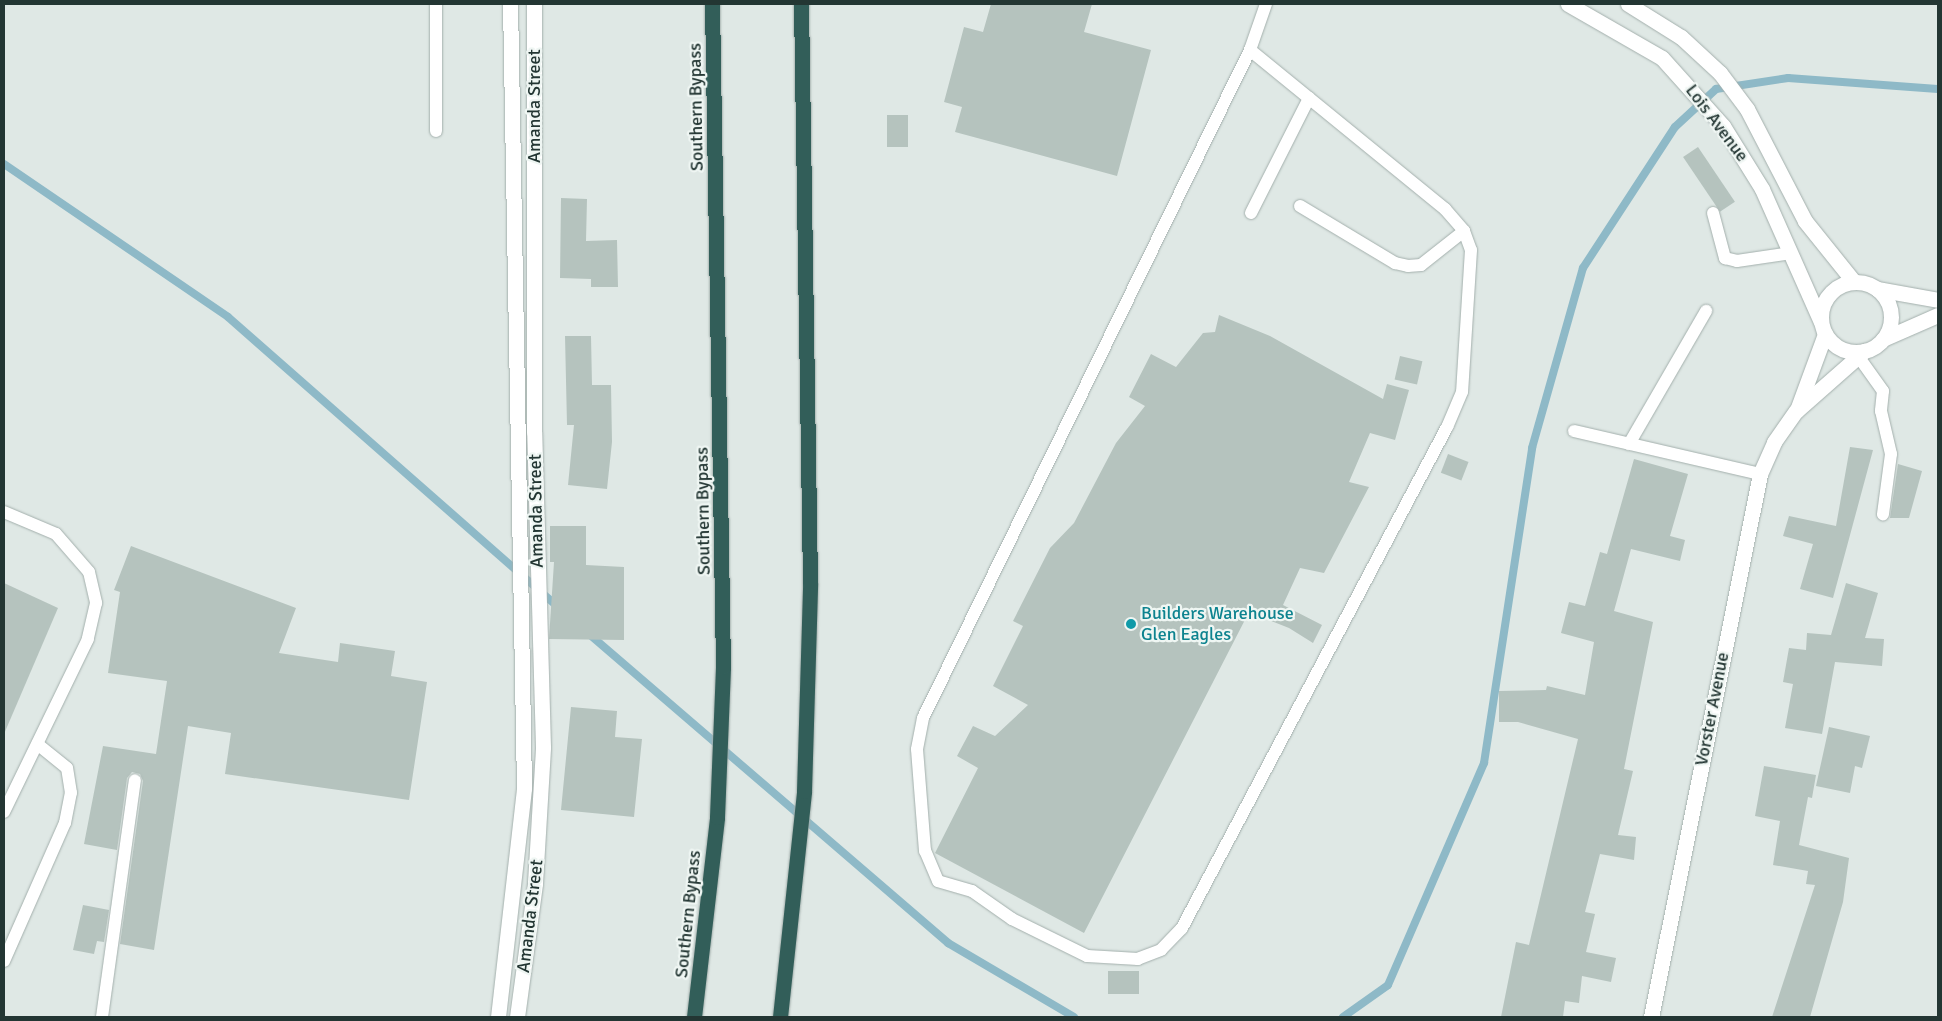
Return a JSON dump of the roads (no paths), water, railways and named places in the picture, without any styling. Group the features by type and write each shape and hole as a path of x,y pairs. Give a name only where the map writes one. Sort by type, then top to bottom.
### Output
{"highway":[{"name":"Southern Bypass","path":"694,1017 717,817 723,667 712,4"},
{"path":"780,1017 804,791 810,583 801,4"}],"street":[{"name":"Amanda Street","path":"498,1017 524,788 510,4"},
{"name":"Amanda Street","path":"516,1017 535,883 543,747 534,432 534,4"},
{"name":"Lois Avenue","path":"1568,4 1662,58 1723,126 1742,151 1791,253 1823,328"},
{"name":"Lois Avenue","path":"1628,4 1681,37 1720,72 1747,109 1805,221 1854,282"},
{"path":"1854,282 1877,289 1938,300"},
{"name":"Vorster Avenue","path":"1796,411 1823,328 1830,294 1854,282"},
{"path":"1877,289 1891,313 1884,338"},
{"name":"Vorster Avenue","path":"1651,1017 1760,474 1774,442 1796,411 1861,354 1884,338 1938,314"},
{"path":"1823,328 1839,348 1861,354"}],"lane":[{"path":"436,4 436,131"},
{"path":"1250,50 1445,209 1464,230 1471,250 1466,358 1458,401 1182,928 1161,950 1138,959 1087,956 1012,919 972,891 938,881 925,850 924,813 917,780 917,749 923,718 1250,50 1266,4"},
{"path":"1250,213 1309,98"},
{"path":"1300,206 1395,263 1408,266 1421,265 1464,230"},
{"path":"1713,213 1721,251 1730,261 1791,253"},
{"path":"1629,444 1706,311"},
{"path":"1861,354 1883,391 1881,411 1891,454 1883,514"},
{"path":"1574,430 1760,474"},
{"path":"4,512 56,534 89,572 96,603 88,639 4,812"},
{"path":"4,961 65,823 71,794 67,768 37,744"},
{"path":"102,1017 136,780"}],"waterway":[{"path":"1343,1017 1388,985 1484,763 1532,448 1583,268 1675,127 1716,89 1788,78 1938,89"},
{"path":"4,164 228,317 558,607"},
{"path":"589,634 948,943 1074,1017"}],"place":[{"name":"Builders Warehouse Glen Eagles","path":"1131,624"}]}
